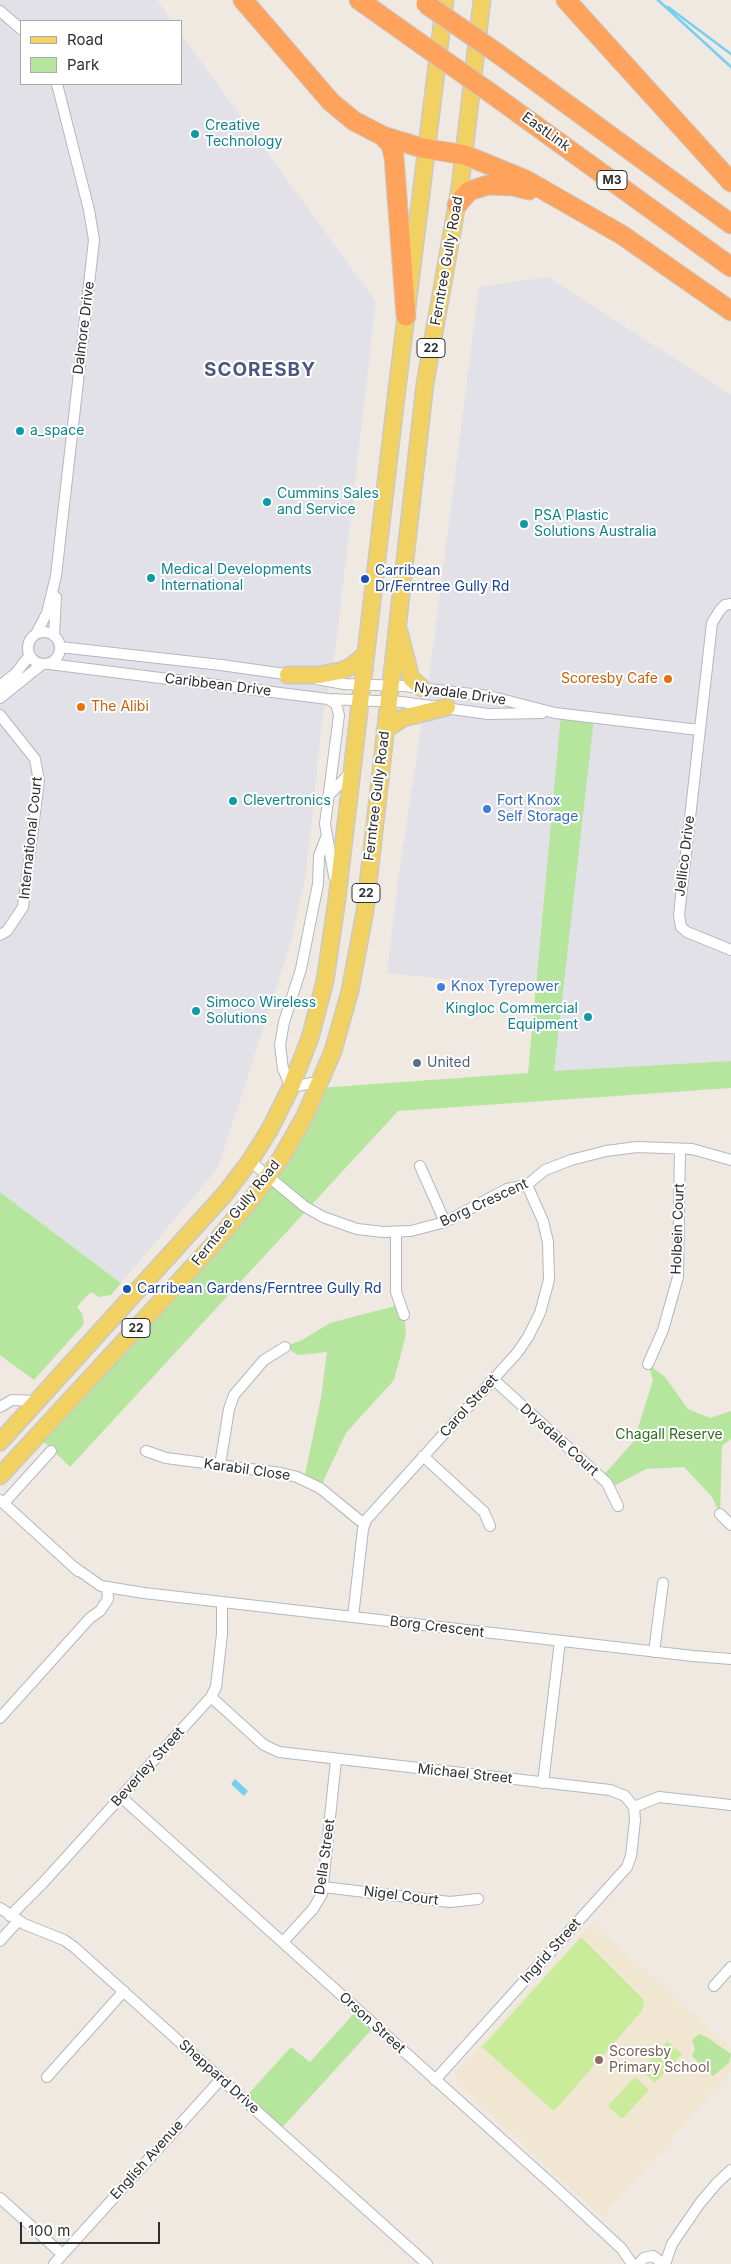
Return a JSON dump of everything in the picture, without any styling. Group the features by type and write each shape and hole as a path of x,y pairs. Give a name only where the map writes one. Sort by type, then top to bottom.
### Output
{"highway":[{"path":"243,0 331,102 354,121 383,136 428,148 465,155 512,173 622,235 731,310"},
{"name":"EastLink","path":"359,0 731,268"},
{"path":"566,0 731,182"},
{"name":"M3","path":"424,2 731,224"},
{"path":"383,136 390,145 394,157 406,316"},
{"path":"457,205 473,189 500,184 523,188 566,203"}],"main road":[{"name":"Ferntree Gully Road","path":"0,1442 208,1215 250,1161 270,1129 291,1087 310,1038 325,981 338,899 445,0"},
{"name":"Ferntree Gully Road","path":"0,1476 211,1247 268,1176 294,1136 322,1080 341,1024 358,952 425,384 465,155 482,0"},
{"path":"397,621 411,678 422,688"},
{"path":"288,675 318,675 340,671 350,667 366,654"},
{"path":"385,730 403,718 447,707"}],"street":[{"path":"0,11 20,27"},
{"name":"Dalmore Drive","path":"54,636 56,576 94,240 89,210 56,85"},
{"name":"Dalmore Drive","path":"36,634 48,614 56,576"},
{"name":"Jellico Drive","path":"731,604 725,605 712,623 679,921 681,927 692,935 731,950"},
{"path":"0,686 16,673 29,656 29,641 36,634 45,632 54,636 60,647 57,658 45,664 0,698"},
{"name":"Caribbean Drive","path":"60,647 221,665 344,684 362,692"},
{"path":"29,656 45,664"},
{"name":"Caribbean Drive","path":"45,664 328,699 362,692 389,693"},
{"name":"Nyadale Drive","path":"362,692 389,693 422,688 489,696 555,713"},
{"name":"Nyadale Drive","path":"389,693 447,707 488,714 555,713 699,730"},
{"path":"328,699 336,704 340,715 325,824 338,899"},
{"name":"International Court","path":"0,715 34,759 39,780 23,907 7,931 0,935"},
{"path":"328,796 353,770"},
{"path":"322,1080 291,1087 281,1063 281,1037 301,969 318,884 318,856 327,835"},
{"name":"Borg Crescent","path":"250,1161 304,1206 330,1221 356,1230 396,1232 423,1229 445,1222 507,1189 527,1185 541,1172 588,1155 637,1147 706,1152 731,1160"},
{"name":"Holbein Court","path":"648,1364 663,1330 678,1277 680,1149"},
{"path":"420,1166 445,1222"},
{"name":"Carol Street","path":"364,1524 493,1379 528,1336 540,1313 546,1294 550,1264 548,1242 538,1208 527,1185"},
{"path":"396,1232 396,1292 404,1315"},
{"path":"220,1465 229,1409 234,1396 260,1364 285,1347"},
{"name":"Drysdale Court","path":"493,1379 607,1483 618,1506"},
{"path":"0,1407 12,1400 38,1401"},
{"path":"2,1501 51,1451"},
{"name":"Karabil Close","path":"146,1451 166,1458 281,1473 304,1480 320,1488 364,1524"},
{"path":"423,1456 484,1512 490,1526"},
{"name":"Borg Crescent","path":"2,1501 74,1567 107,1590 654,1652 731,1659"},
{"path":"720,1514 731,1525"},
{"path":"353,1617 364,1524"},
{"path":"654,1652 663,1583"},
{"path":"0,1718 90,1618 107,1590"},
{"name":"Beverley Street","path":"0,1941 14,1919 42,1884 211,1697 216,1687 225,1603"},
{"path":"544,1782 560,1641"},
{"name":"Michael Street","path":"211,1697 271,1750 336,1760 544,1782 617,1792 625,1796 634,1807"},
{"name":"Della Street","path":"283,1942 316,1906 323,1887 336,1760"},
{"path":"634,1807 660,1796 731,1805"},
{"name":"Orson Street","path":"121,1797 622,2249 632,2264"},
{"name":"Ingrid Street","path":"435,2080 627,1867 631,1856 635,1820 634,1807"},
{"name":"Nigel Court","path":"323,1887 450,1902 478,1899"},
{"name":"Sheppard Drive","path":"0,1908 14,1919 70,1943 427,2264"},
{"path":"714,1986 731,1966"},
{"path":"47,2077 124,1991"},
{"name":"English Avenue","path":"54,2264 221,2079"},
{"path":"664,2264 672,2244 700,2203 731,2170"},
{"path":"0,2198 62,2254"},
{"path":"645,2259 672,2244"},
{"name":"Orson Street","path":"622,2249 645,2259 664,2264"}],"shaded area":[{"path":"0,0 157,0 171,20 20,20 20,85 182,85 182,35 376,302 336,645 323,715 306,873 292,939 218,1168 121,1283 0,1192"},
{"path":"548,277 731,395 731,1061 528,1073 536,989 387,973 398,880 431,663 479,287"},
{"name":"Scoresby Primary School","path":"592,1923 731,2048 731,2072 602,2217 456,2082 455,2073"}],"green space":[{"path":"561,714 594,718 554,1071 731,1061 731,1088 398,1111 70,1467 37,1435 234,1220 319,1088 528,1073"},
{"path":"0,1192 121,1283 111,1295 99,1297 91,1292 83,1300 77,1307 82,1313 84,1324 34,1380 0,1355"},
{"path":"399,1305 404,1315 406,1334 394,1380 346,1433 320,1488 304,1479 321,1398 327,1352 298,1355 285,1347 302,1340 330,1323"},
{"name":"Chagall Reserve","path":"648,1364 665,1377 688,1409 710,1418 731,1411 731,1439 722,1446 720,1514 712,1497 684,1467 646,1469 610,1488 601,1478 634,1441 653,1380"},
{"path":"581,1937 644,2000 642,2011 554,2111 482,2047"},
{"path":"357,2010 375,2026 279,2131 244,2099 291,2047 310,2062"},
{"path":"699,2034 731,2054 729,2063 713,2076 692,2056 695,2049 692,2040"},
{"path":"667,2041 682,2054 655,2083 641,2070"},
{"path":"635,2077 649,2090 622,2119 608,2106"}],"water":[{"path":"235,1779 248,1791 244,1796 231,1784"}],"waterway":[{"path":"658,0 731,67"},
{"path":"668,7 731,54"}],"place":[{"name":"Creative Technology","path":"195,134"},
{"name":"a_space","path":"20,431"},
{"name":"Cummins Sales and Service","path":"267,502"},
{"name":"PSA Plastic Solutions Australia","path":"524,524"},
{"name":"Medical Developments International","path":"151,578"},
{"name":"Carribean Dr/Ferntree Gully Rd","path":"365,579"},
{"name":"Scoresby Cafe","path":"668,679"},
{"name":"The Alibi","path":"81,707"},
{"name":"Clevertronics","path":"233,801"},
{"name":"Fort Knox Self Storage","path":"487,809"},
{"name":"Knox Tyrepower","path":"441,987"},
{"name":"Simoco Wireless Solutions","path":"196,1011"},
{"name":"Kingloc Commercial Equipment","path":"588,1017"},
{"name":"United","path":"417,1063"},
{"name":"Carribean Gardens/Ferntree Gully Rd","path":"127,1289"},
{"name":"Scoresby Primary School","path":"599,2060"}],"district":[{"name":"SCORESBY","path":"260,370"}]}
